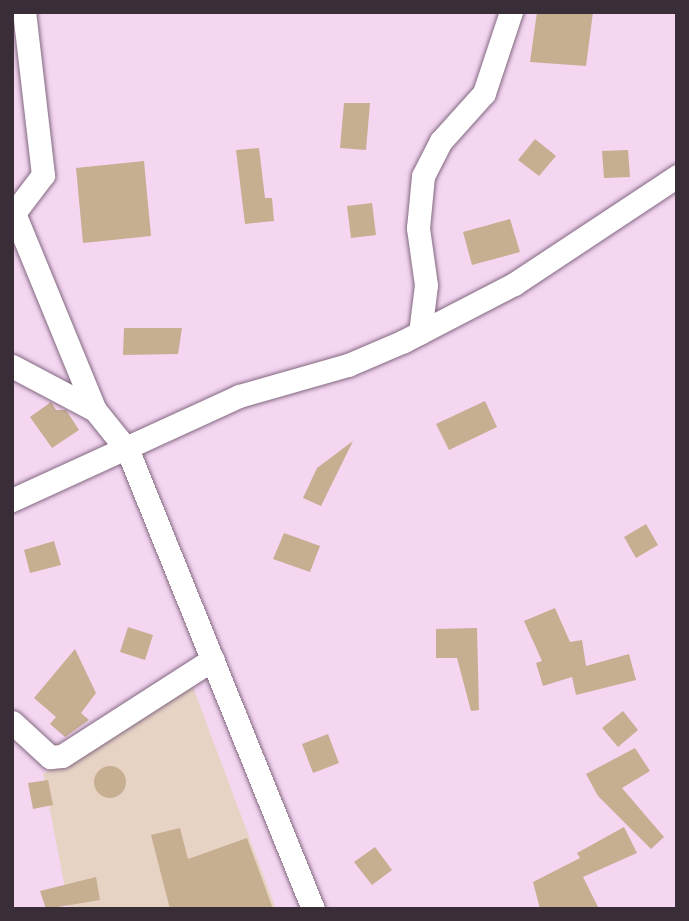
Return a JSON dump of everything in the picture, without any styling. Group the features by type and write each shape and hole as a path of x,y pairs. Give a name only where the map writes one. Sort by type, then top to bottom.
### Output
{"street":[{"path":"24,12 43,175 13,210 95,410 128,451 313,909"},
{"path":"420,333 426,285 418,228 423,176 441,141 484,93 511,12"},
{"path":"12,500 128,451 239,396 348,365 420,333 514,284 677,176"},
{"path":"12,366 95,410"},
{"path":"12,722 50,757 62,756 213,659"}],"shaded area":[{"path":"191,682 276,909 69,909 43,774"}],"building":[{"path":"537,12 593,12 586,66 530,62"},
{"path":"344,103 370,103 366,150 340,148"},
{"path":"535,139 556,156 539,176 518,160"},
{"path":"259,148 265,198 272,198 274,221 245,224 236,150"},
{"path":"628,150 630,177 604,178 602,151"},
{"path":"144,161 151,236 83,243 76,168"},
{"path":"372,203 376,235 351,238 347,206"},
{"path":"510,219 520,252 472,265 463,232"},
{"path":"124,328 182,328 178,354 123,355"},
{"path":"485,401 497,427 449,450 436,424"},
{"path":"51,402 56,410 66,410 79,430 52,448 30,417"},
{"path":"353,441 321,506 303,498 317,468"},
{"path":"646,524 658,545 636,558 624,537"},
{"path":"284,533 320,546 310,572 273,559"},
{"path":"54,541 61,565 30,573 24,550"},
{"path":"555,608 570,642 582,640 586,666 629,654 636,680 576,695 572,677 543,686 536,663 542,661 524,621"},
{"path":"128,627 153,635 145,660 120,652"},
{"path":"477,628 479,710 471,711 457,658 436,658 436,629"},
{"path":"75,649 96,693 81,713 89,720 65,737 50,724 56,717 34,698"},
{"path":"623,711 638,730 618,747 602,728"},
{"path":"328,734 339,763 313,773 302,744"},
{"path":"635,748 650,771 622,788 664,837 651,849 598,796 586,774"},
{"path":"110,766 122,770 126,782 122,794 110,798 98,794 94,782 98,770"},
{"path":"48,780 53,805 33,809 28,783"},
{"path":"624,827 637,853 583,877 599,909 540,909 533,882 580,858 577,853"},
{"path":"180,828 188,859 247,838 273,909 170,909 151,835"},
{"path":"375,847 392,870 372,885 354,862"},
{"path":"96,877 100,900 46,909 40,891"}]}
